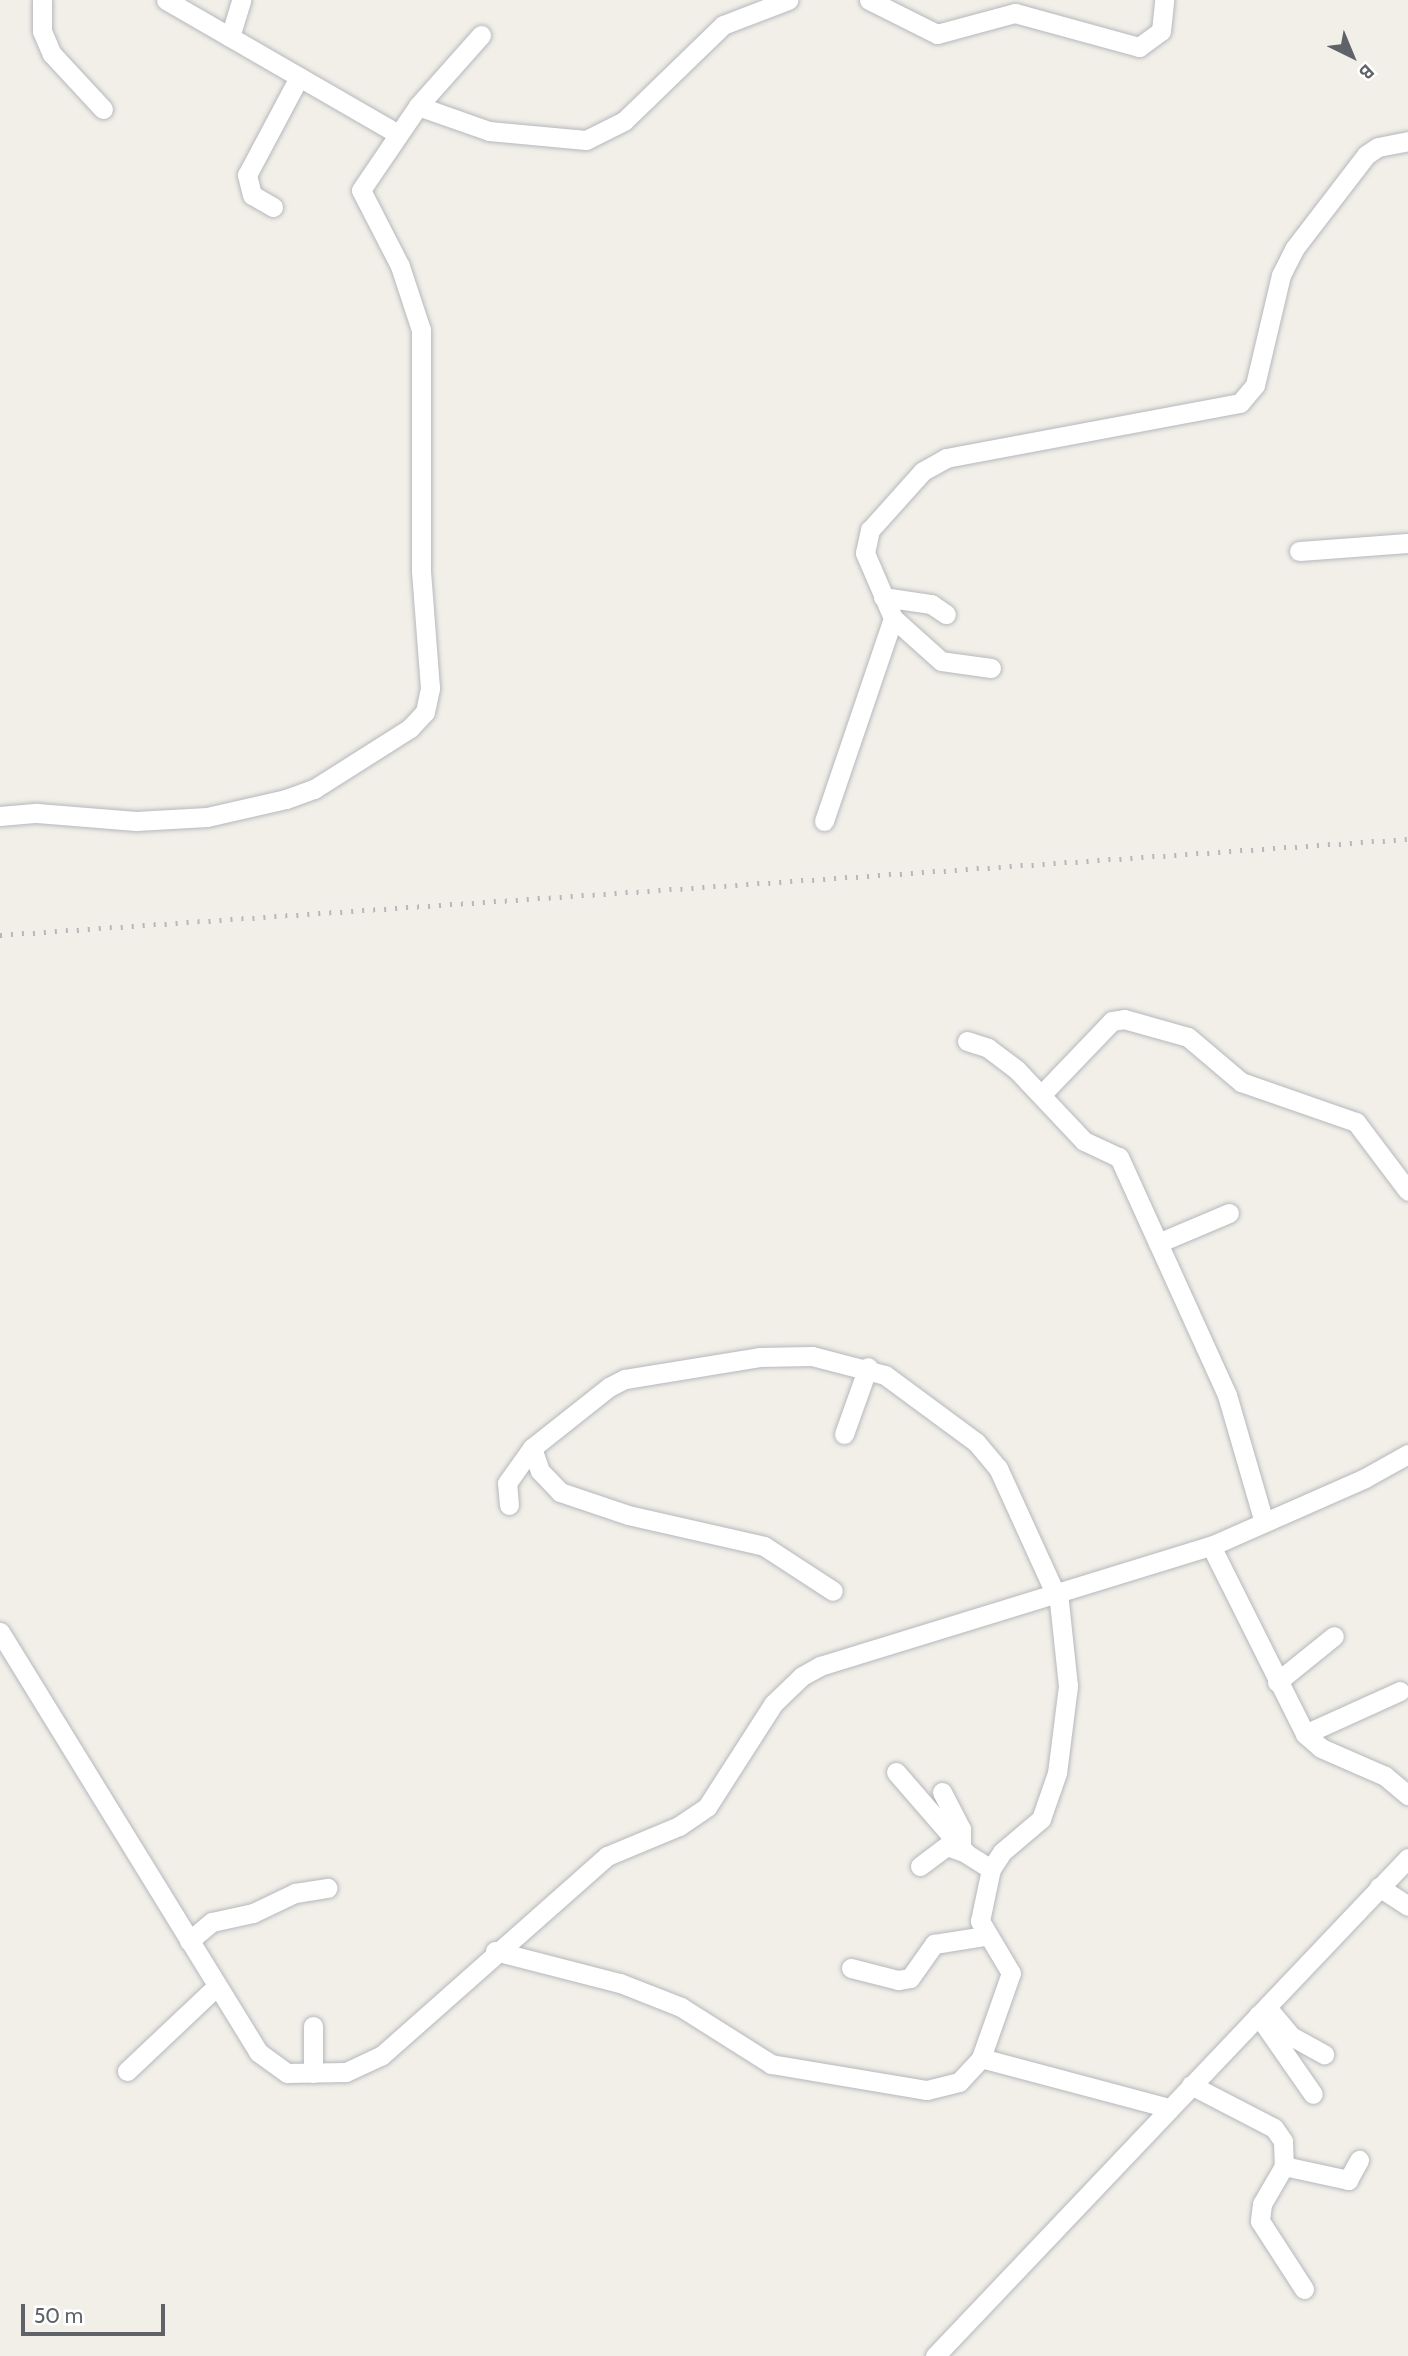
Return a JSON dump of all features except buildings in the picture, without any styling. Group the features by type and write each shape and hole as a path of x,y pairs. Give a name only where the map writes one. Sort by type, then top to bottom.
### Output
{"street":[{"path":"42,0 42,31 52,54 103,109"},
{"path":"166,0 299,77 408,120 586,140 624,121 723,25 788,0"},
{"path":"230,37 241,0"},
{"path":"869,0 937,34 1016,13 1139,47 1161,32 1164,0"},
{"path":"0,816 37,813 127,821 184,818 286,799 314,789 410,728 425,712 430,688 421,571 421,330 400,266 361,196 362,185 408,120 481,35"},
{"path":"273,207 252,195 247,175 299,77"},
{"path":"991,668 941,662 893,618 865,553 865,539 933,463 1232,406 1249,395 1281,275 1294,249 1366,155 1377,147 1408,141"},
{"path":"1299,551 1408,543"},
{"path":"883,597 931,604 946,614"},
{"path":"824,821 893,618"},
{"path":"1042,1094 1112,1021 1124,1019 1188,1037 1241,1082 1356,1122 1408,1191"},
{"path":"967,1041 988,1048 1042,1094 1084,1141 1119,1157 1227,1395 1264,1522"},
{"path":"1158,1243 1229,1213"},
{"path":"509,1505 507,1483 532,1448 594,1396 625,1378 788,1354 868,1367 906,1387 987,1454 998,1468 1056,1593 1068,1686 1055,1782 1041,1819 1002,1852 991,1869 980,1915 982,1936"},
{"path":"844,1434 868,1367"},
{"path":"532,1448 540,1471 560,1492 628,1515 764,1546 833,1591"},
{"path":"0,1632 217,1986 272,2067 287,2073 346,2072 371,2064 495,1951 607,1856 679,1826 707,1807 773,1704 802,1676 820,1666 1211,1546 1365,1478 1408,1454"},
{"path":"1211,1546 1305,1734 1321,1748 1385,1776 1408,1795"},
{"path":"1277,1682 1334,1636"},
{"path":"1305,1734 1400,1691"},
{"path":"896,1772 964,1851 991,1869"},
{"path":"942,1792 961,1829 964,1851"},
{"path":"920,1866 947,1846 964,1851"},
{"path":"935,2356 1379,1887 1406,1862"},
{"path":"1379,1887 1408,1906"},
{"path":"189,1941 212,1922 253,1913 295,1893 328,1888"},
{"path":"495,1951 620,1983 681,2007 771,2064 927,2090 959,2082 981,2058 1011,1973 982,1936 952,1922"},
{"path":"851,1968 898,1980 911,1978 934,1944 982,1936"},
{"path":"127,2071 159,2036 217,1986"},
{"path":"1262,2010 1291,2036 1324,2054"},
{"path":"1262,2010 1313,2094"},
{"path":"313,2026 313,2073"},
{"path":"981,2058 1169,2108"},
{"path":"1191,2085 1273,2128 1283,2141 1284,2166 1262,2204 1260,2221 1304,2289"},
{"path":"1284,2166 1348,2180 1359,2160"}],"railway":[{"path":"0,935 1408,839"}]}
